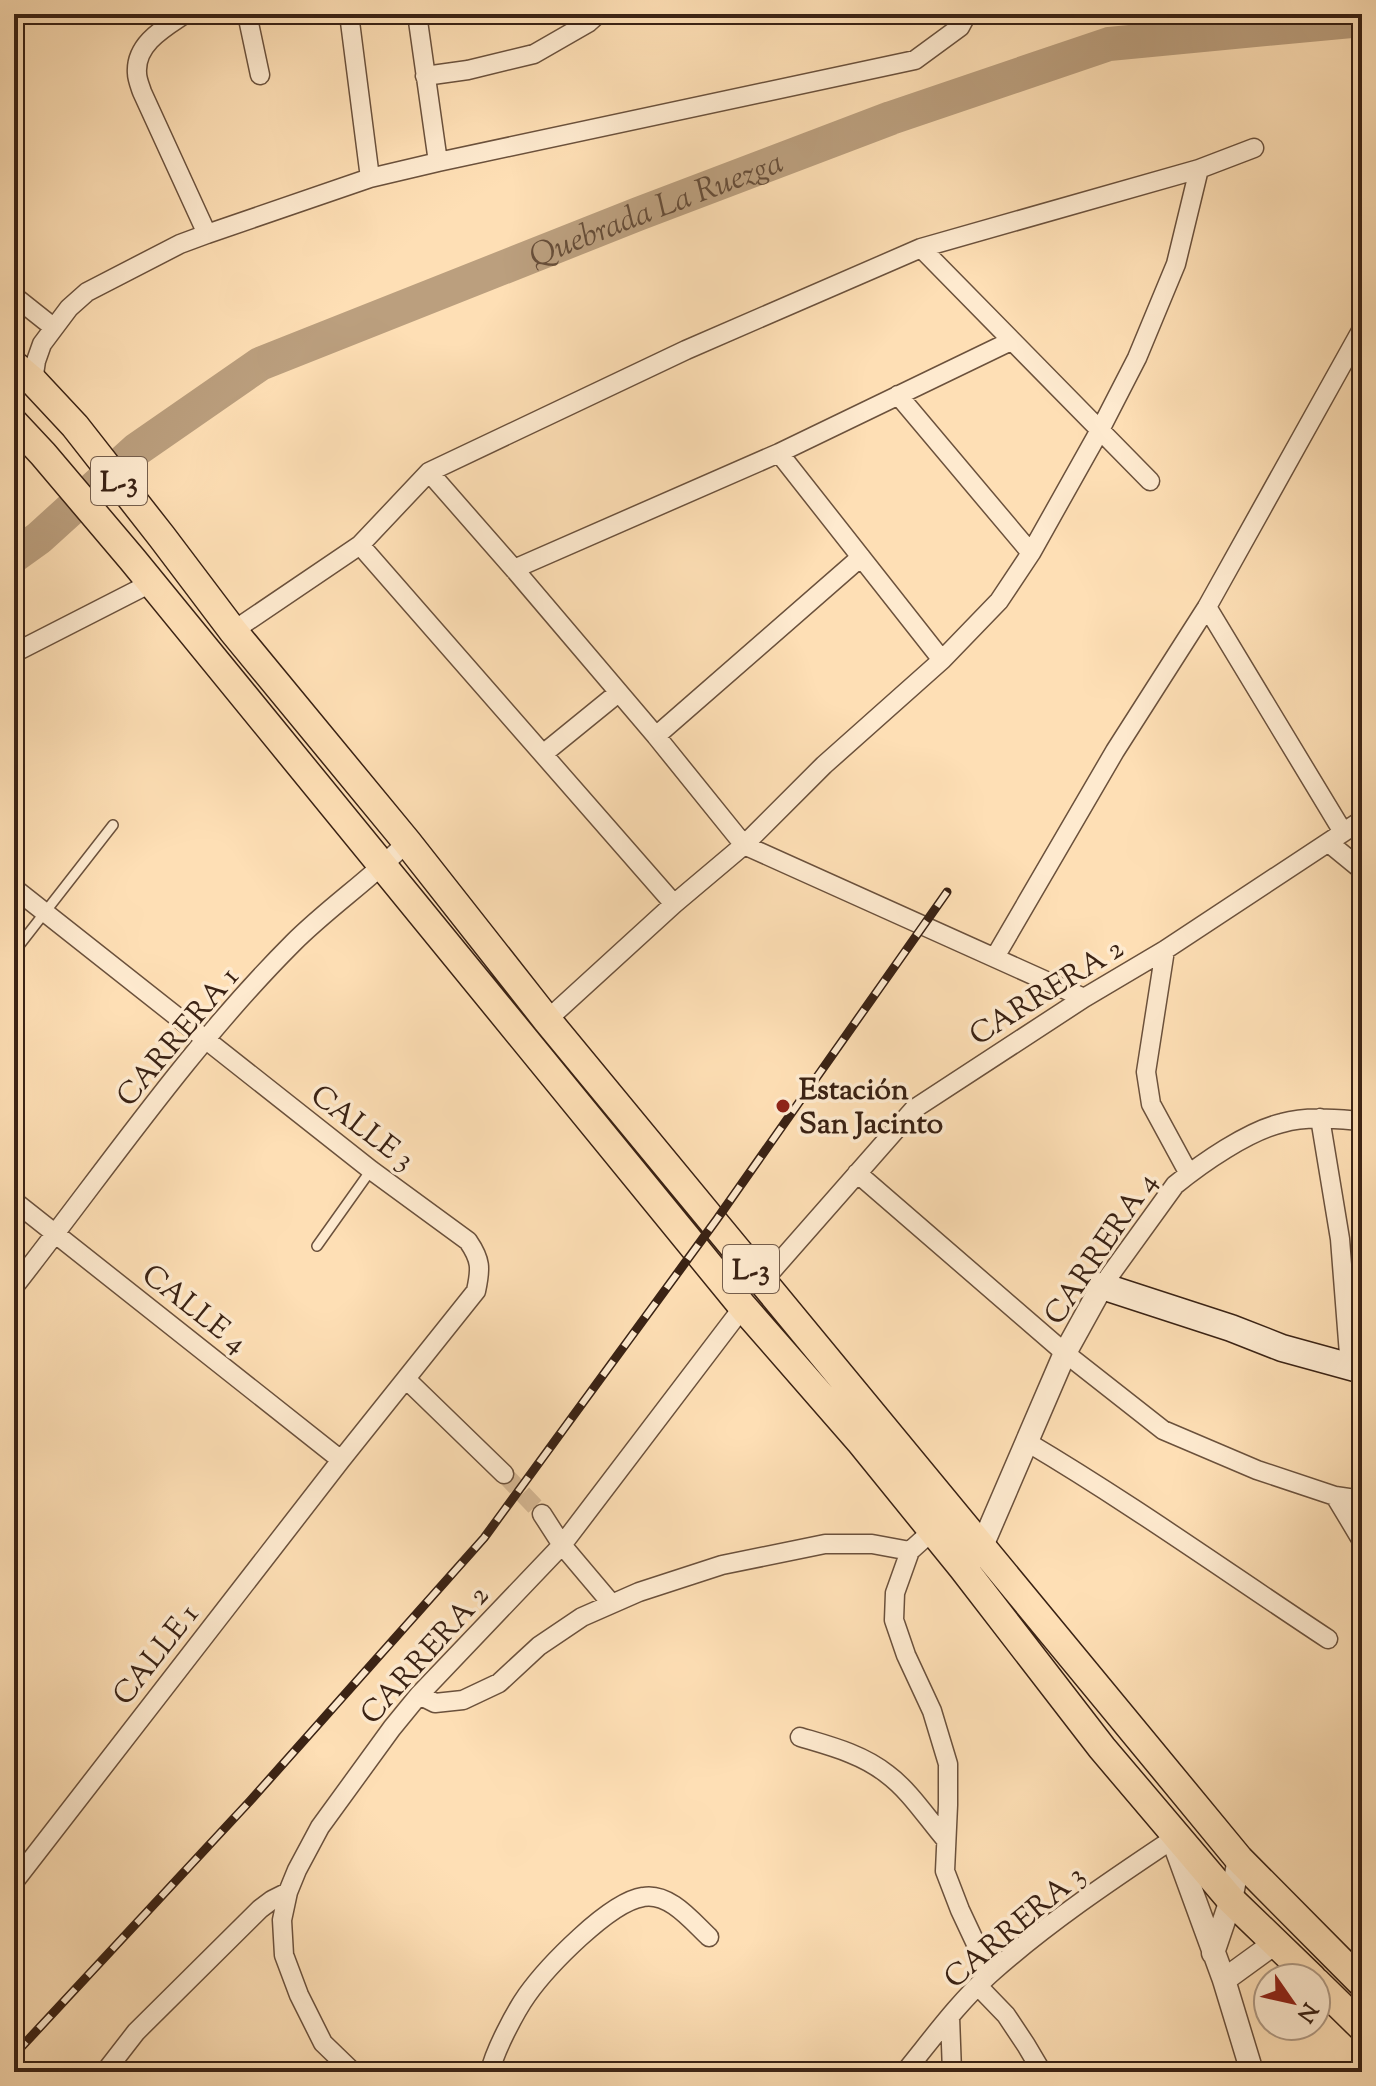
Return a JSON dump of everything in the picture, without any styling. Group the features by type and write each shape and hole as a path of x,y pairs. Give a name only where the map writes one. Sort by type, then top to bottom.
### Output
{"main road":[{"name":"L-3","path":"23,373 75,426 233,631 762,1282 944,1522 965,1571 1102,1748 1170,1832 1231,1900 1295,1962"},
{"name":"L-3","path":"15,424 132,559 743,1307 860,1441 944,1522 982,1546 1239,1859 1362,1983"},
{"path":"1102,1286 1282,1348 1356,1369"},
{"path":"1332,1998 1362,2027"}],"street":[{"path":"185,14 152,36 139,58 137,73 142,92 207,234"},
{"path":"247,14 260,75"},
{"path":"349,14 370,178"},
{"path":"417,14 438,162"},
{"path":"425,76 468,70 534,54 598,14"},
{"path":"23,373 36,361 53,327 87,292 180,244 370,178 915,60 960,27 967,14"},
{"path":"233,631 360,545 429,472 686,350 921,248 1199,169 1254,148"},
{"path":"547,1020 744,845 824,765 942,660 999,601 1031,553 1137,358 1176,264 1199,169"},
{"path":"921,248 1150,481"},
{"path":"14,296 53,327"},
{"path":"995,957 1115,751 1207,607 1362,329"},
{"path":"514,569 779,453 1011,341"},
{"path":"898,395 1031,553"},
{"path":"779,453 942,660"},
{"path":"429,472 656,736 744,845 1084,998"},
{"path":"360,545 674,904"},
{"path":"656,736 861,557"},
{"path":"14,653 151,583"},
{"path":"1207,607 1336,837 1362,870"},
{"path":"543,754 618,693"},
{"name":"CARRERA 2","path":"762,1282 914,1109 1084,998 1165,950 1362,820"},
{"name":"CARRERA 1","path":"14,1287 204,1040 295,941 384,866 407,842"},
{"name":"CALLE 3","path":"14,888 371,1170 468,1241 478,1256 480,1272 476,1291 341,1460"},
{"path":"1165,950 1146,1072 1151,1104 1189,1174"},
{"path":"1320,1118 1340,1239 1356,1369"},
{"name":"CARRERA 4","path":"965,1571 982,1546 1065,1353 1102,1286 1175,1185 1249,1135 1281,1123 1320,1118 1362,1121"},
{"path":"857,1173 1065,1353 1163,1430 1257,1470 1335,1496 1362,1500"},
{"name":"CALLE 4","path":"14,1201 341,1460"},
{"name":"CARRERA 2","path":"353,2072 323,2043 299,1995 284,1955 282,1920 297,1870 320,1827 392,1728 419,1695 562,1545 743,1307"},
{"path":"406,1379 504,1474"},
{"path":"1027,1442 1130,1505 1328,1639"},
{"name":"CALLE 1","path":"14,1882 341,1460"},
{"path":"1335,1496 1362,1541"},
{"path":"542,1514 562,1545 611,1603"},
{"path":"944,1522 910,1551 895,1593 894,1620 906,1655 932,1711 948,1764 945,1871 984,1980 1042,2072"},
{"path":"419,1695 435,1703 463,1700 499,1683 539,1646 582,1617 611,1603 722,1565 802,1548 848,1543 910,1551"},
{"path":"800,1737 837,1748 887,1773 946,1840"},
{"path":"1170,1832 1224,1980 1252,2072"},
{"name":"CARRERA 3","path":"905,2072 984,1980 1170,1832"},
{"path":"1213,1953 1231,1900 1239,1859"},
{"path":"105,2072 136,2032 260,1909 288,1892"},
{"path":"490,2072 493,2058 527,1995 577,1938 615,1909 643,1896 663,1898 709,1937"},
{"path":"1224,1980 1275,1943"},
{"path":"950,2017 952,2072"}],"lane":[{"path":"14,952 113,825"},
{"path":"317,1246 371,1170"}],"waterway":[{"name":"Quebrada La Ruezga","path":"14,556 39,538 136,450 260,364 638,214 891,118 1109,44 1362,20"}],"tunnel":[{"path":"504,1474 542,1514"}],"railway":[{"path":"14,2055 250,1801 484,1538 717,1219 947,892"}],"place":[{"name":"Estación San Jacinto","path":"783,1106"}]}
